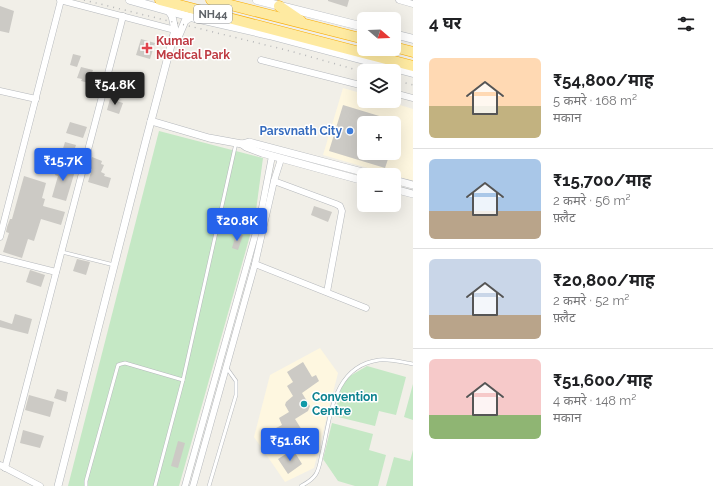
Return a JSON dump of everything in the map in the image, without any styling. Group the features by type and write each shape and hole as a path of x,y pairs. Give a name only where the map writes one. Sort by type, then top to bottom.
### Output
{"highway":[{"name":"NH44","path":"160,0 267,32"},
{"name":"NH44","path":"211,0 357,37"},
{"path":"279,6 306,25"},
{"path":"267,32 289,34 413,66"},
{"path":"401,49 413,52"}],"main road":[{"path":"130,0 191,17 267,32 413,73"},
{"path":"257,0 357,25"},
{"path":"401,36 413,39"}],"street":[{"path":"0,237 3,211 36,99 61,0 175,30"},
{"path":"399,0 413,4"},
{"path":"62,486 175,30 172,16 168,10"},
{"path":"40,486 3,467 62,252 123,16"},
{"path":"58,486 114,266 153,122 180,32 185,21 191,17"},
{"path":"261,60 357,84"},
{"path":"0,91 36,99"},
{"path":"401,95 413,98"},
{"path":"153,122 209,138 239,143 249,142 357,171"},
{"path":"239,143 249,149 281,159 357,179"},
{"path":"185,486 260,218 272,156"},
{"path":"193,486 255,264 274,181 281,159"},
{"path":"274,181 340,206 342,211 327,292"},
{"path":"401,182 413,185"},
{"path":"401,191 413,194"},
{"path":"0,258 56,272"},
{"path":"255,264 366,308"}],"lane":[{"path":"155,486 183,380 239,143"},
{"path":"62,252 114,266"},
{"path":"301,486 318,473 333,404 342,382 359,367 372,362 381,360 413,364"},
{"path":"86,486 90,466 118,366 125,363 183,380"},
{"path":"209,486 237,390 236,381 226,366"}],"shaded area":[{"path":"343,88 357,92 357,108 401,108 401,105 413,109 413,181 401,178 401,168 368,168 323,155"},
{"path":"320,348 338,373 314,468 285,482 254,437 270,375"}],"green space":[{"path":"159,131 263,158 255,218 179,486 68,486"},
{"path":"367,366 406,377 396,415 379,411 375,426 334,416 343,380"},
{"path":"413,384 413,420 404,417"},
{"path":"332,423 373,434 369,450 386,455 378,486 355,486 338,481 323,459"},
{"path":"413,450 413,486 386,486 394,457 410,461"}],"building":[{"path":"328,0 349,0 347,7"},
{"path":"0,6 14,11 9,33 0,31"},
{"path":"141,39 155,43 150,59 136,55"},
{"path":"73,54 81,56 77,67 70,65"},
{"path":"81,67 93,70 90,78 94,80 93,84 81,81 82,79 77,78"},
{"path":"110,99 123,103 119,114 107,110"},
{"name":"Parsvnath City","path":"343,105 379,116 357,116 357,160 329,151"},
{"path":"70,122 87,127 83,138 66,133"},
{"path":"65,142 76,145 75,148 80,150 77,160 61,155"},
{"path":"92,157 102,161 101,164 104,165 101,172 105,174 104,176 111,178 108,188 88,182 92,169 89,168"},
{"name":"Parsvnath City","path":"359,160 388,160 385,168"},
{"path":"58,164 75,171 66,201 52,197 58,176 55,175"},
{"path":"24,176 46,183 42,198 45,199 43,206 65,212 61,225 41,219 34,241 28,239 22,258 3,252 9,233 6,232 7,227 10,219 12,219"},
{"path":"314,206 332,212 328,222 311,215"},
{"path":"242,209 249,211 245,227 238,225"},
{"path":"236,234 243,235 238,250 232,248"},
{"path":"77,259 90,262 86,275 73,271"},
{"path":"30,270 45,275 41,287 26,282"},
{"path":"15,314 32,319 28,334 0,327 0,320 12,324"},
{"name":"Convention Centre","path":"303,362 312,377 316,375 319,381 302,393 310,406 308,411 295,419 305,435 299,439 298,436 281,446 272,430 282,425 279,418 289,412 285,405 286,402 293,396 287,386 293,382 287,372"},
{"path":"57,389 68,392 66,402 54,398"},
{"path":"29,395 54,402 50,417 25,410"},
{"path":"23,430 44,436 40,448 20,443"},
{"path":"178,441 185,443 178,468 171,466"},
{"path":"294,451 302,464 288,474 278,459 289,452 290,454"}],"railway":[{"path":"84,0 290,51 357,70"},
{"path":"401,82 413,85"}],"place":[{"name":"Kumar Medical Park","path":"147,48"},
{"name":"Parsvnath City","path":"350,131"},
{"name":"Convention Centre","path":"304,404"}]}
